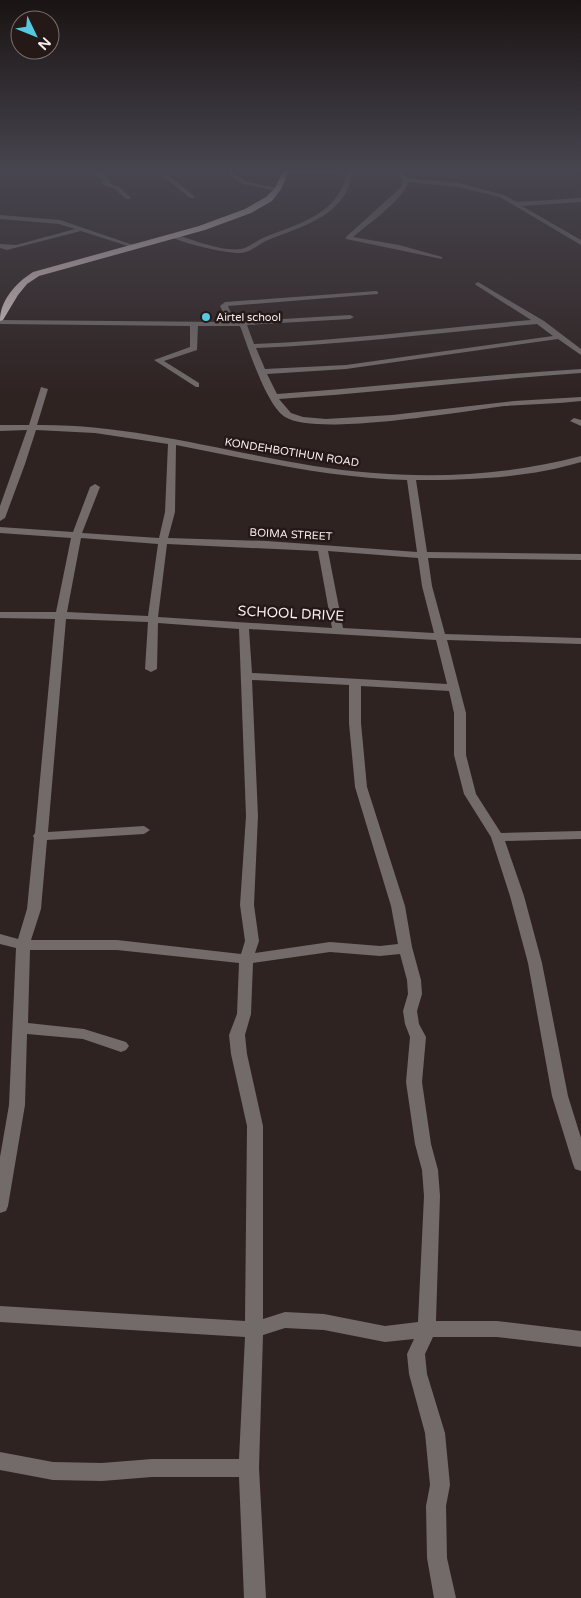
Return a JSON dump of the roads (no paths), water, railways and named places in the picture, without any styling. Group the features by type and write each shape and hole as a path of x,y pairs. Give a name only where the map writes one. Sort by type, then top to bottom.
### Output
{"highway":[{"path":"0,318 10,297 28,278 133,246"}],"street":[{"path":"0,246 6,248 21,246"},
{"path":"215,246 235,250 246,249 252,246"},
{"path":"396,246 440,258"},
{"path":"478,284 581,353"},
{"path":"233,324 224,306 229,303 376,293"},
{"path":"0,322 243,324 350,317"},
{"path":"252,346 312,344 406,332 537,322"},
{"path":"194,324 194,348 158,360 196,385"},
{"path":"243,324 261,372 275,397 289,417 307,422 390,418 507,404 581,399"},
{"path":"261,372 346,366 560,338"},
{"path":"275,397 373,390 502,376 581,371"},
{"path":"0,518 21,464 44,389"},
{"name":"KONDEHBOTIHUN ROAD","path":"0,428 31,427 95,430 343,472 411,477 446,478 528,473 581,459"},
{"path":"151,669 152,618 163,541 170,512 172,442"},
{"path":"411,477 427,586 460,713 460,755 470,794 497,837 518,896 534,963 560,1096 581,1164"},
{"path":"0,1206 18,1105 21,1028 20,972 23,945 34,909 60,616 77,534 95,486"},
{"name":"BOIMA STREET","path":"0,530 422,555 581,557"},
{"path":"322,548 338,630"},
{"name":"SCHOOL DRIVE","path":"0,614 152,618 244,626 440,637 581,642"},
{"path":"244,626 252,816 247,905 252,941 246,959 244,1014 237,1035 239,1054 255,1126 254,1330 249,1468 255,1598"},
{"path":"247,676 453,688"},
{"path":"355,682 355,723 361,787 398,906 405,948 414,980 415,994 410,1012 412,1024 418,1037 414,1082 423,1144 430,1170 432,1196 427,1330 416,1354 418,1374 435,1433 440,1484 436,1506 438,1558 445,1598"},
{"path":"39,836 144,830"},
{"path":"497,837 581,835"},
{"path":"0,939 23,945 117,945 246,959 330,947 380,951 393,951 405,948"},
{"path":"21,1028 84,1034 121,1046"},
{"path":"0,1314 254,1330 285,1320 324,1322 386,1334 427,1330 496,1329 581,1339"},
{"path":"0,1461 53,1472 102,1472 152,1468 249,1468"}],"place":[{"name":"Airtel school","path":"206,317"}]}
